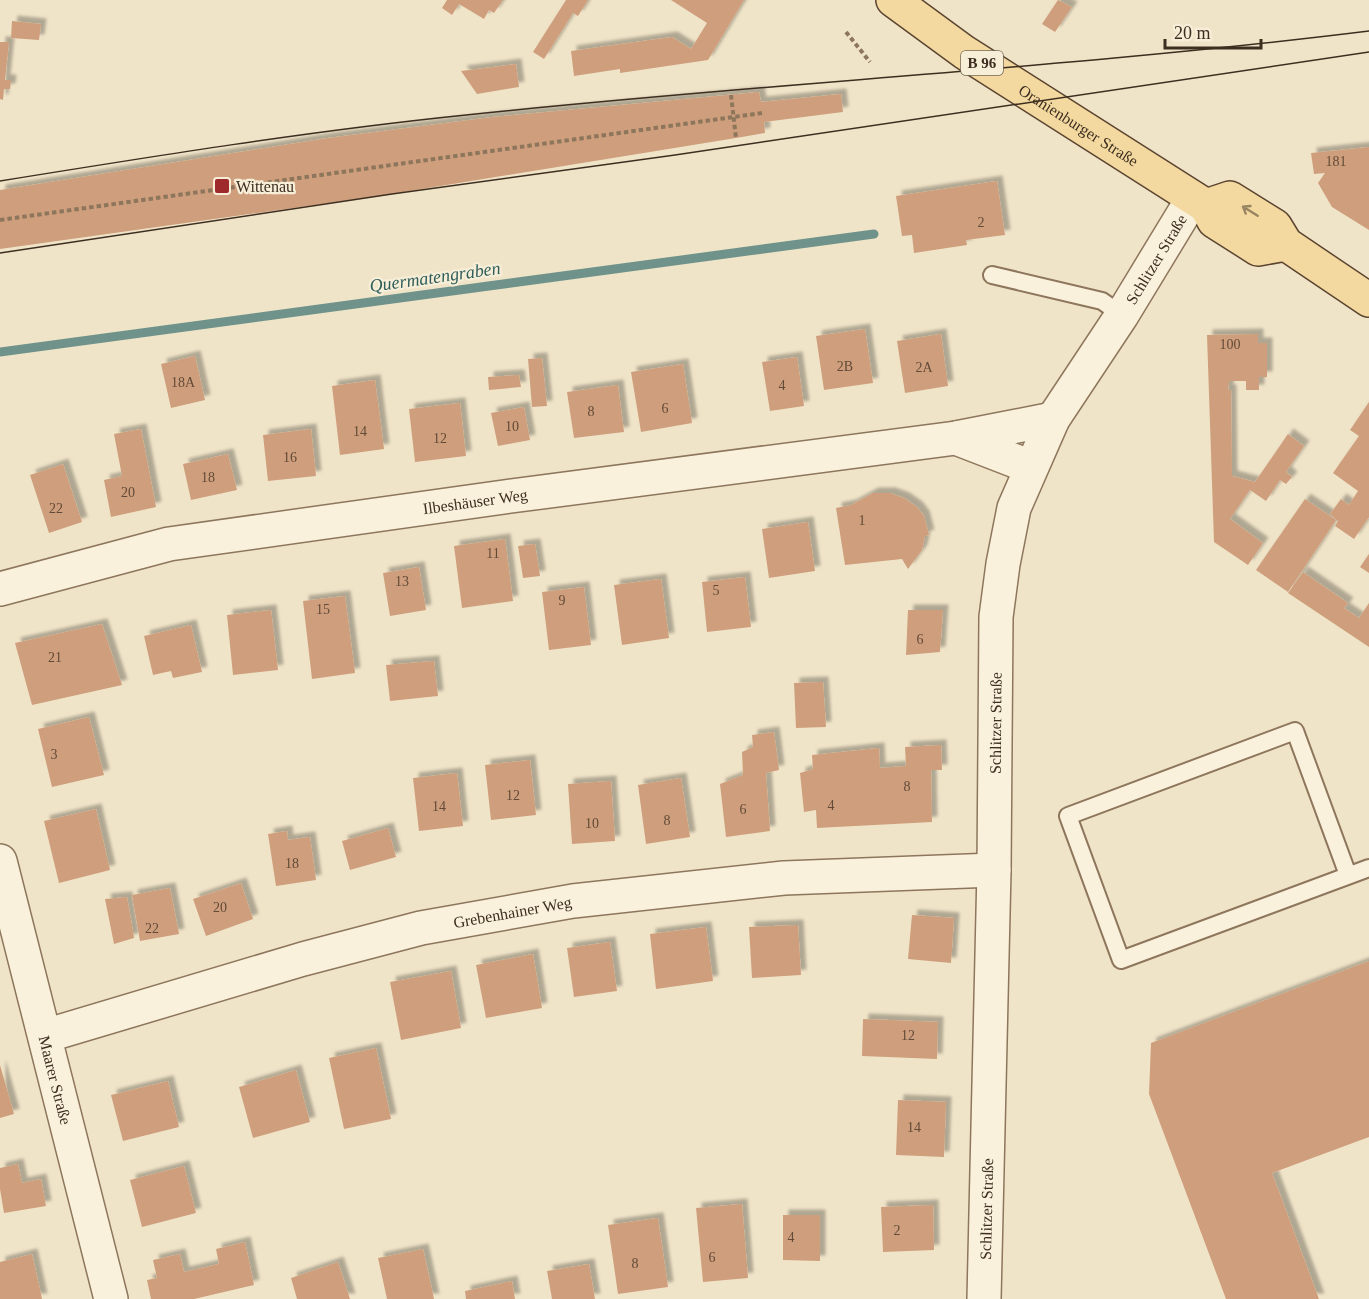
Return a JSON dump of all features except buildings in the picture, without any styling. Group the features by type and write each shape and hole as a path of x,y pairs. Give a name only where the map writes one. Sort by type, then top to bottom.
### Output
{"main road":[{"name":"Oranienburger Straße","path":"893,0 964,52 1200,202"},
{"path":"1200,202 1230,198 1275,226 1286,244 1369,300"}],"street":[{"name":"Schlitzer Straße","path":"984,1299 994,870 996,617 1014,508 1030,467 1053,419 1200,202"},
{"name":"Ilbeshäuser Weg","path":"0,589 169,544 534,493 957,438 1053,419"},
{"name":"Ilbeshäuser Weg","path":"957,438 1030,467"},
{"name":"Maarer Straße","path":"0,861 111,1299"},
{"name":"Grebenhainer Weg","path":"45,1036 303,959 433,926 573,902 784,878 994,870"}],"lane":[{"path":"992,275 1102,301 1122,315"},
{"path":"1348,875 1295,731 1068,816 1120,960 1369,868"}],"path":[{"path":"846,32 870,62"},
{"path":"731,95 736,138"},
{"path":"0,220 762,113"}],"waterway":[{"name":"Quermatengraben","path":"0,352 874,234"}],"tram line":[{"path":"0,181 408,121 1144,55 1369,31"},
{"path":"0,253 1369,52"}],"place":[{"name":"Wittenau","path":"222,186"}]}
